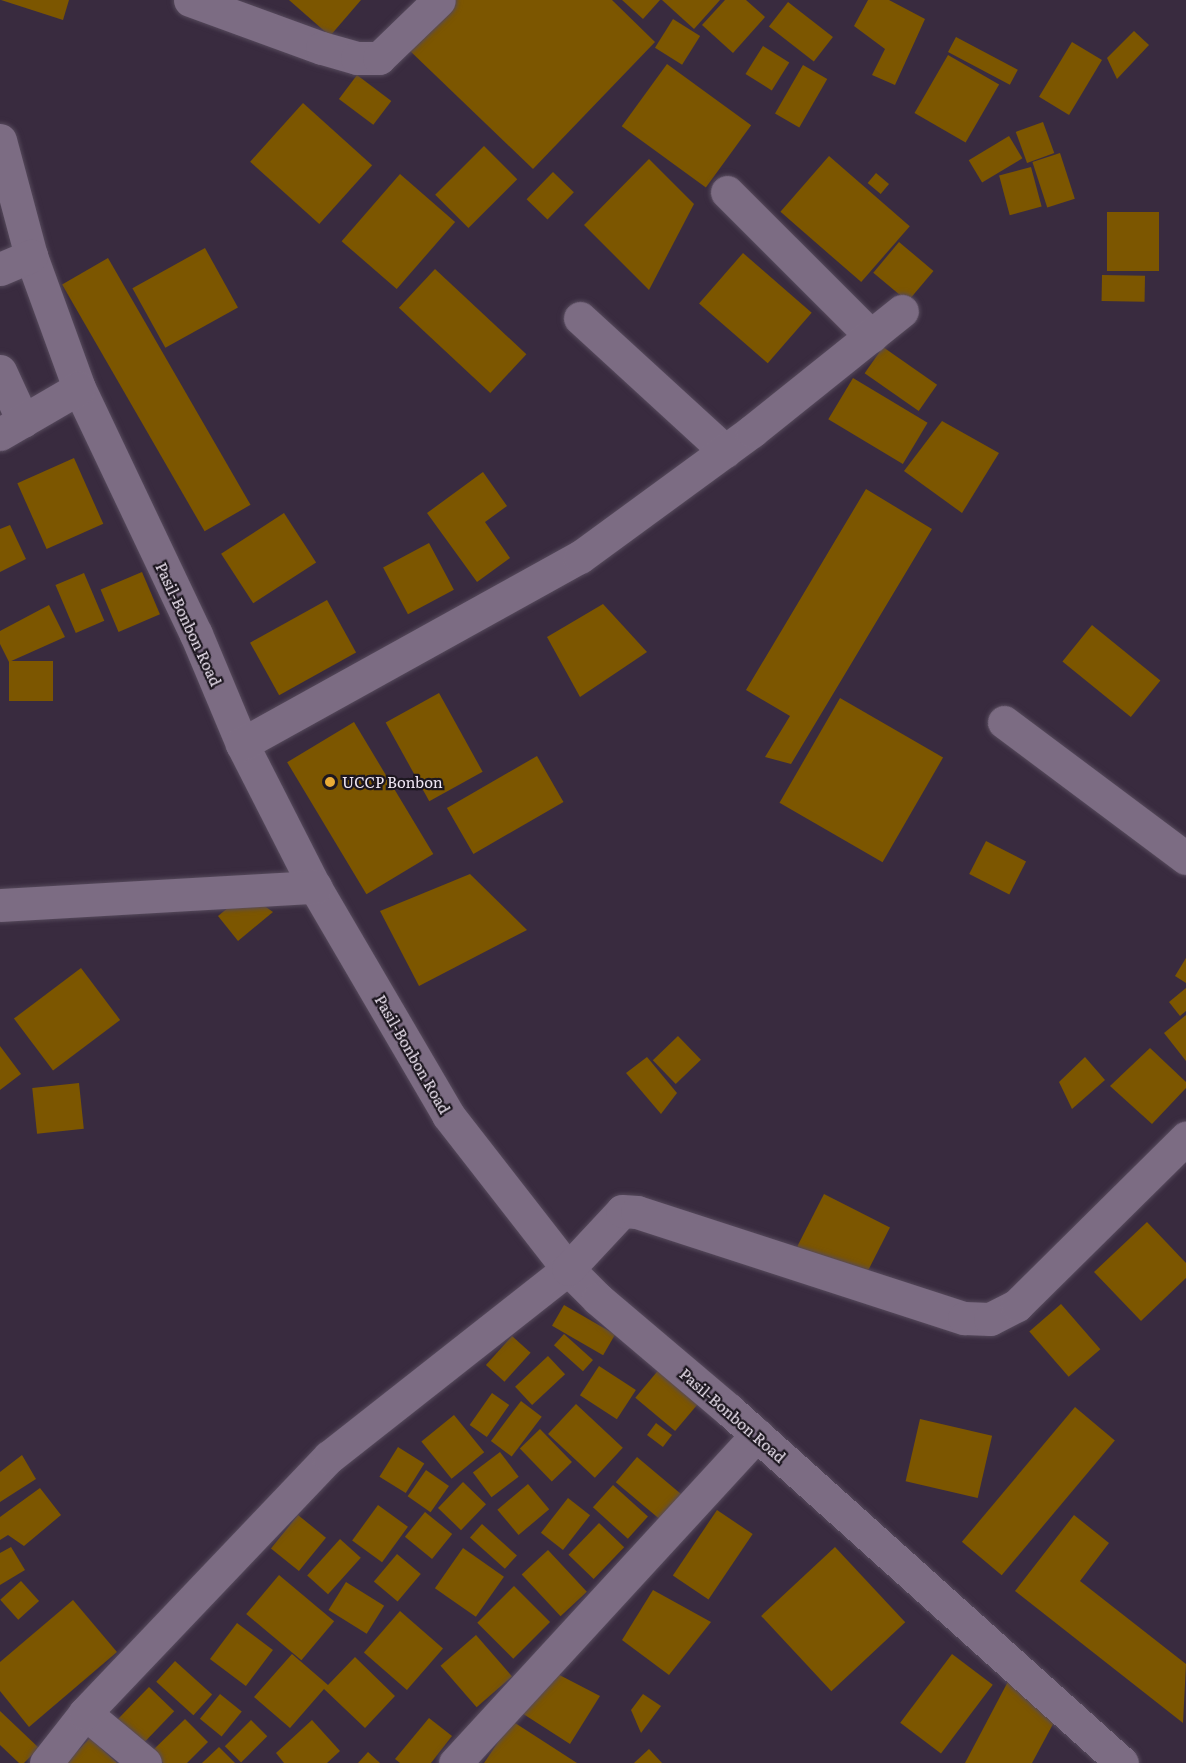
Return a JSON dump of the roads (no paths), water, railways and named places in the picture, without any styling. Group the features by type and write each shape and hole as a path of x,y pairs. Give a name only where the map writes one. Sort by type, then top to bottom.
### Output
{"street":[{"path":"190,0 322,48 357,58 379,58 440,0"},
{"name":"Pasil-Bonbon Road","path":"0,140 31,256 79,388 196,634 242,744 315,887 448,1115 568,1269 1122,1763"},
{"path":"727,192 871,336"},
{"path":"0,269 31,256"},
{"path":"242,744 580,557 725,451 902,310"},
{"path":"580,318 725,451"},
{"path":"0,371 12,427 79,388"},
{"path":"1004,722 1186,858"},
{"path":"0,905 315,887"},
{"path":"46,1763 85,1713 329,1457 568,1269 622,1211 629,1210 964,1318 990,1319 1017,1305 1186,1138"},
{"path":"455,1763 757,1436"},
{"path":"85,1713 145,1763"}],"place":[{"name":"UCCP Bonbon","path":"330,782"}]}
